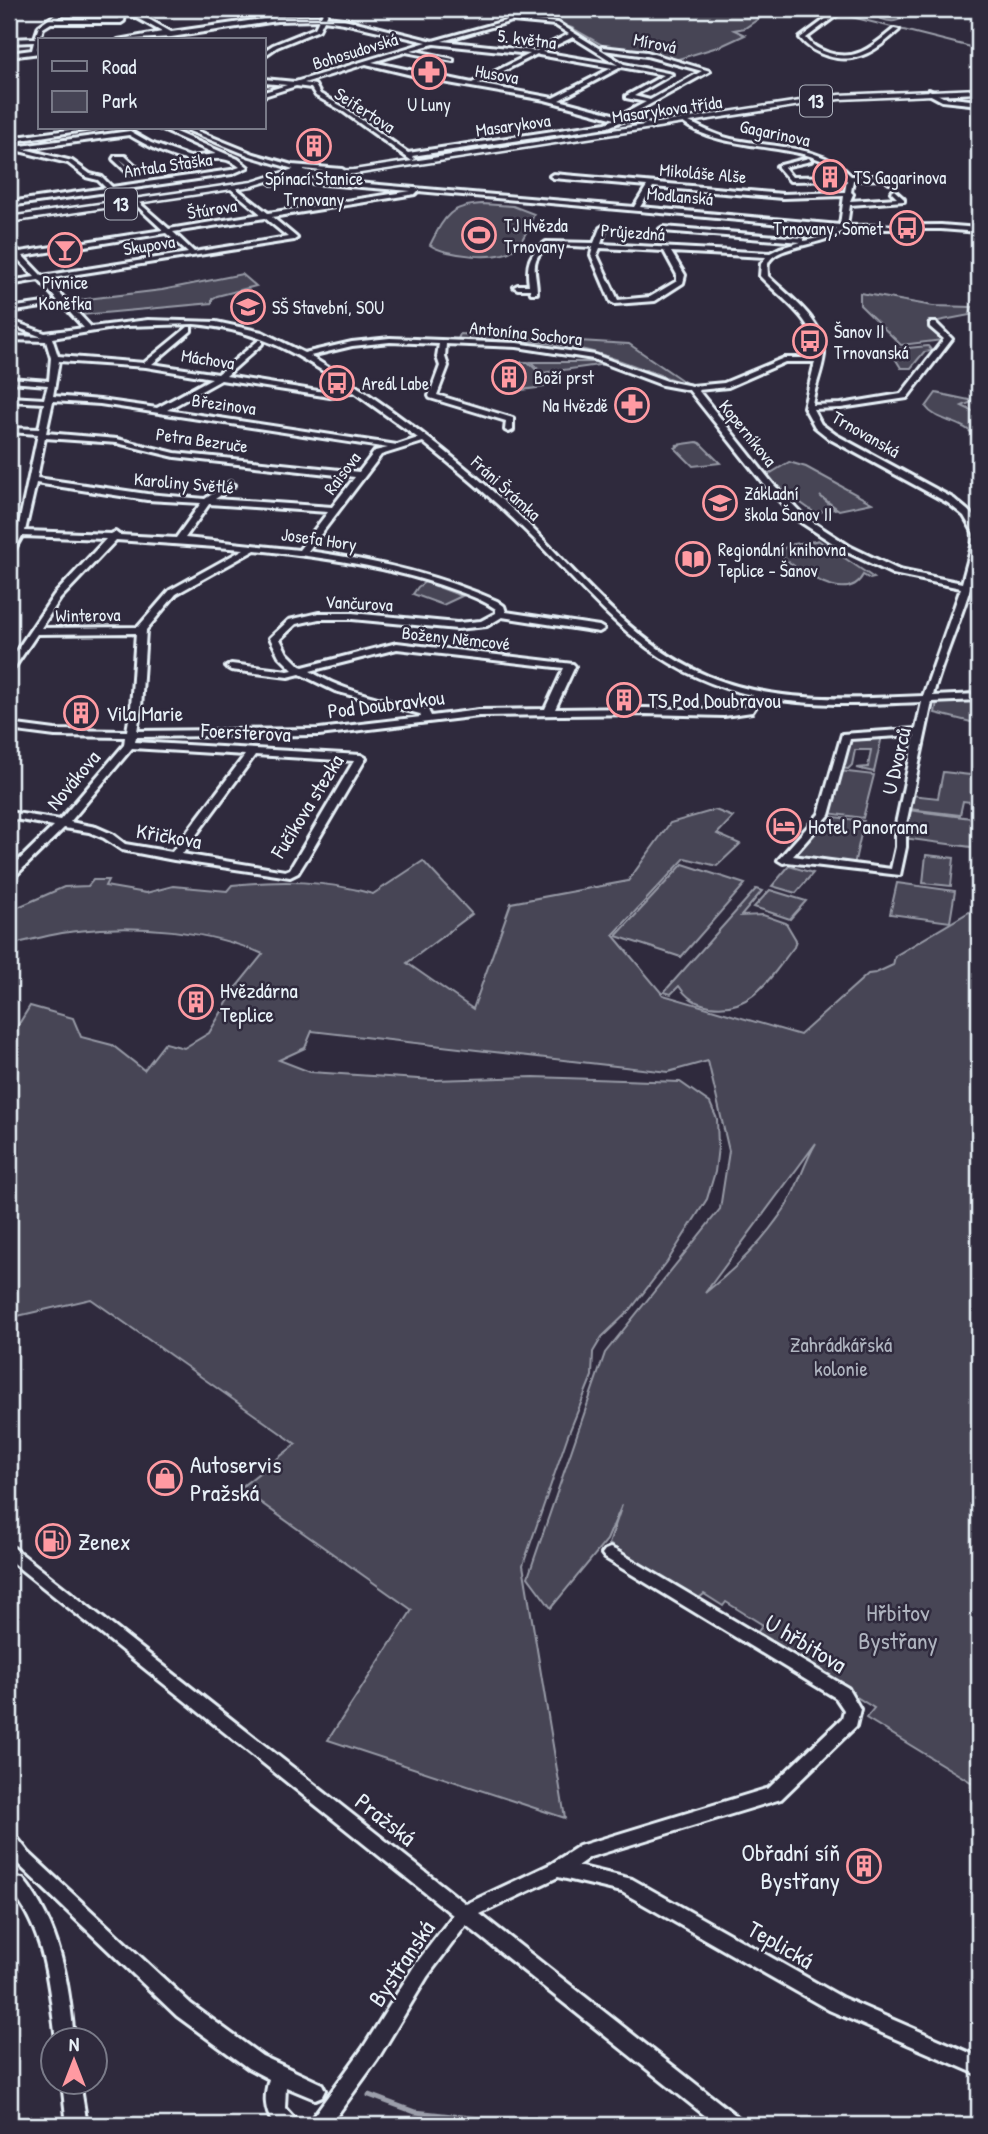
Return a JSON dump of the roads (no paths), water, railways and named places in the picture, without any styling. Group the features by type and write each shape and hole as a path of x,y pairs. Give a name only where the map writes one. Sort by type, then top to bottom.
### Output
{"main road":[{"name":"Masarykova třída","path":"233,188 272,180 285,173 341,172 845,97 979,90"},
{"name":"Masarykova třída","path":"9,220 272,183 302,174"}],"street":[{"path":"38,51 34,50 41,27 59,15 60,9"},
{"path":"121,21 122,14 127,10 142,9"},
{"path":"266,45 285,41 317,29 320,26 320,18 327,9"},
{"path":"501,9 516,14 513,20"},
{"path":"809,9 839,12"},
{"path":"127,10 152,23 166,36"},
{"path":"839,12 803,38 811,48 838,58 856,58 896,30"},
{"path":"144,38 277,19 320,18 432,42"},
{"path":"51,21 138,20"},
{"name":"Mírová","path":"513,20 549,22 596,47 620,66"},
{"name":"Bohosudovská","path":"266,96 364,62 513,20"},
{"path":"474,84 574,34"},
{"path":"9,41 36,40"},
{"name":"5. května","path":"432,42 539,53 669,74 628,97 649,101"},
{"path":"266,52 273,43"},
{"name":"Mírová","path":"596,47 640,53 707,71"},
{"path":"404,50 451,60"},
{"path":"9,56 38,51"},
{"path":"546,104 640,53"},
{"name":"Husova","path":"364,62 438,79 554,100 648,125"},
{"name":"Masarykova","path":"407,155 606,126 624,119 707,71"},
{"path":"266,81 300,83"},
{"name":"Seifertova","path":"300,83 314,88 318,95 343,109 415,161"},
{"name":"Bohosudovská","path":"266,96 293,89 314,88"},
{"path":"929,92 945,99 979,103"},
{"name":"Gagarinova","path":"685,122 729,140 820,159 836,166 850,179"},
{"path":"9,139 78,130"},
{"path":"166,130 232,159 252,155 309,169 341,172"},
{"path":"190,130 281,167 285,173"},
{"path":"567,132 576,138"},
{"path":"55,133 68,149"},
{"path":"9,154 18,149 61,142 136,134 149,144 194,160 224,155"},
{"path":"9,146 70,163 88,176 102,177 111,190"},
{"path":"252,155 334,183"},
{"path":"233,188 276,174 272,166 252,155"},
{"path":"70,163 78,158 75,156"},
{"path":"117,175 139,172 123,157 115,158 131,173"},
{"name":"Antala Staška","path":"9,204 232,172 244,168 244,164 232,159"},
{"name":"Gagarinova","path":"820,159 787,162 780,166 790,179 888,176"},
{"path":"341,172 335,178 351,183"},
{"path":"302,174 379,186"},
{"name":"Mikoláše Alše","path":"553,176 783,196 850,194"},
{"path":"772,255 836,235 843,228 850,194 850,179"},
{"path":"272,183 294,180 379,186"},
{"path":"636,208 651,185"},
{"name":"Modlanská","path":"379,186 843,228 932,227 979,230"},
{"path":"389,187 399,196"},
{"path":"233,188 269,216"},
{"name":"Štúrova","path":"9,256 399,196 418,189"},
{"path":"847,203 901,200 894,191"},
{"path":"136,202 193,254"},
{"path":"684,231 694,213"},
{"name":"Skupova","path":"9,283 294,238 269,216"},
{"path":"745,235 754,218"},
{"path":"603,228 594,256 615,303 652,299 681,282 681,275 666,250"},
{"path":"663,229 813,241"},
{"path":"9,245 89,329"},
{"name":"Průjezdná","path":"518,287 533,289 529,267 544,245 596,245 772,255"},
{"name":"Trnovanská","path":"772,255 763,265 764,276 808,321 821,350 808,407 818,425 832,437 934,490 968,515 979,535 966,586 929,698"},
{"path":"9,310 63,302"},
{"path":"9,322 47,337 55,358 33,480 20,534 9,552"},
{"name":"Fráni Šrámka","path":"47,337 89,329 155,322 215,324 263,335 304,355 425,439 504,506 661,654 705,679 759,694 830,701 929,698"},
{"path":"808,407 841,406 904,396 948,339 933,326"},
{"path":"146,365 188,328"},
{"path":"9,338 47,337"},
{"name":"Antonína Sochora","path":"304,355 371,341 517,345 579,353 665,383 692,388 725,385 784,360 819,360"},
{"path":"160,410 220,377 259,342"},
{"path":"444,344 441,357 444,366 433,396 510,420 509,430"},
{"name":"Máchova","path":"55,358 146,365 330,395 355,389"},
{"path":"9,380 51,383"},
{"name":"Koperníkova","path":"692,388 770,486 801,518 825,536 878,565 921,579 966,586"},
{"path":"9,399 48,400"},
{"name":"Březinova","path":"48,400 100,402 394,446"},
{"name":"Petra Bezruče","path":"9,430 117,441 175,455 360,475"},
{"name":"Raisova","path":"302,552 378,453 394,446 425,439"},
{"name":"Karoliny Světlé","path":"33,480 147,497 334,510"},
{"path":"179,540 206,502 230,485"},
{"name":"Josefa Hory","path":"9,533 115,535 179,540 302,552 377,564 430,577 494,603 501,608 502,614 599,629"},
{"path":"9,669 57,597 115,535"},
{"path":"130,740 136,708 141,630 173,592 253,547"},
{"name":"Vančurova","path":"427,719 424,712 370,700 333,688 300,670 277,648 275,638 280,629 296,620 332,616 453,626 485,622 497,619 502,614"},
{"name":"Winterova","path":"35,631 141,630"},
{"name":"Boženy Němcové","path":"230,667 288,674 397,646 570,666 549,711"},
{"name":"Pod Doubravkou","path":"9,727 130,740 319,732 479,713 724,713 749,710 759,694"},
{"path":"929,698 979,697"},
{"name":"U Dvorců","path":"921,732 846,736 824,815 784,859 896,873 901,848 901,824 929,698"},
{"name":"Foersterova","path":"130,740 253,752 360,758"},
{"name":"Novákova","path":"9,876 64,822 130,740"},
{"path":"174,857 253,752"},
{"name":"Fučíkova stezka","path":"286,875 294,871 304,856 360,758"},
{"name":"Křičkova","path":"9,816 64,822 101,832 122,847 286,875"},
{"name":"Pražská","path":"9,1552 732,2125"},
{"name":"U hřbitova","path":"557,1869 585,1851 775,1794 850,1721 852,1709 842,1693 610,1554"},
{"path":"9,1840 23,1857 184,2010 255,2062 315,2091"},
{"name":"Bystřanská","path":"320,2125 370,2054 421,1971 465,1913 557,1869"},
{"name":"Teplická","path":"557,1869 626,1885 836,2004 979,2066"},
{"path":"9,1885 17,1885 33,1902 47,1929 63,2025"},
{"path":"280,2075 273,2096 275,2110 280,2120 287,2125"},
{"path":"73,2096 77,2125"}],"waterway":[{"path":"813,9 828,12"},
{"path":"836,13 979,49"},
{"path":"369,2095 415,2112 490,2120 509,2125"}],"place":[{"name":"U Luny","path":"429,72"},
{"name":"Spínací Stanice Trnovany","path":"314,146"},
{"name":"TS Gagarinova","path":"830,177"},
{"name":"Trnovany, Somet","path":"907,228"},
{"name":"TJ Hvězda Trnovany","path":"479,235"},
{"name":"Pivnice Koněfka","path":"65,250"},
{"name":"SŠ Stavební, SOU","path":"248,307"},
{"name":"Šanov II Trnovanská","path":"810,341"},
{"name":"Boží prst","path":"509,377"},
{"name":"Areál Labe","path":"337,383"},
{"name":"Na Hvězdě","path":"632,405"},
{"name":"Základní škola Šanov II","path":"720,503"},
{"name":"Regionální knihovna Teplice - Šanov","path":"693,559"},
{"name":"TS Pod Doubravou","path":"624,700"},
{"name":"Vila Marie","path":"81,713"},
{"name":"Hotel Panorama","path":"784,826"},
{"name":"Hvězdárna Teplice","path":"196,1002"},
{"name":"Autoservis Pražská","path":"165,1478"},
{"name":"Zenex","path":"53,1541"},
{"name":"Obřadní síň Bystřany","path":"864,1866"}],"park label":[{"name":"Zahrádkářská kolonie","path":"841,1356"},
{"name":"Hřbitov Bystřany","path":"898,1626"}]}
